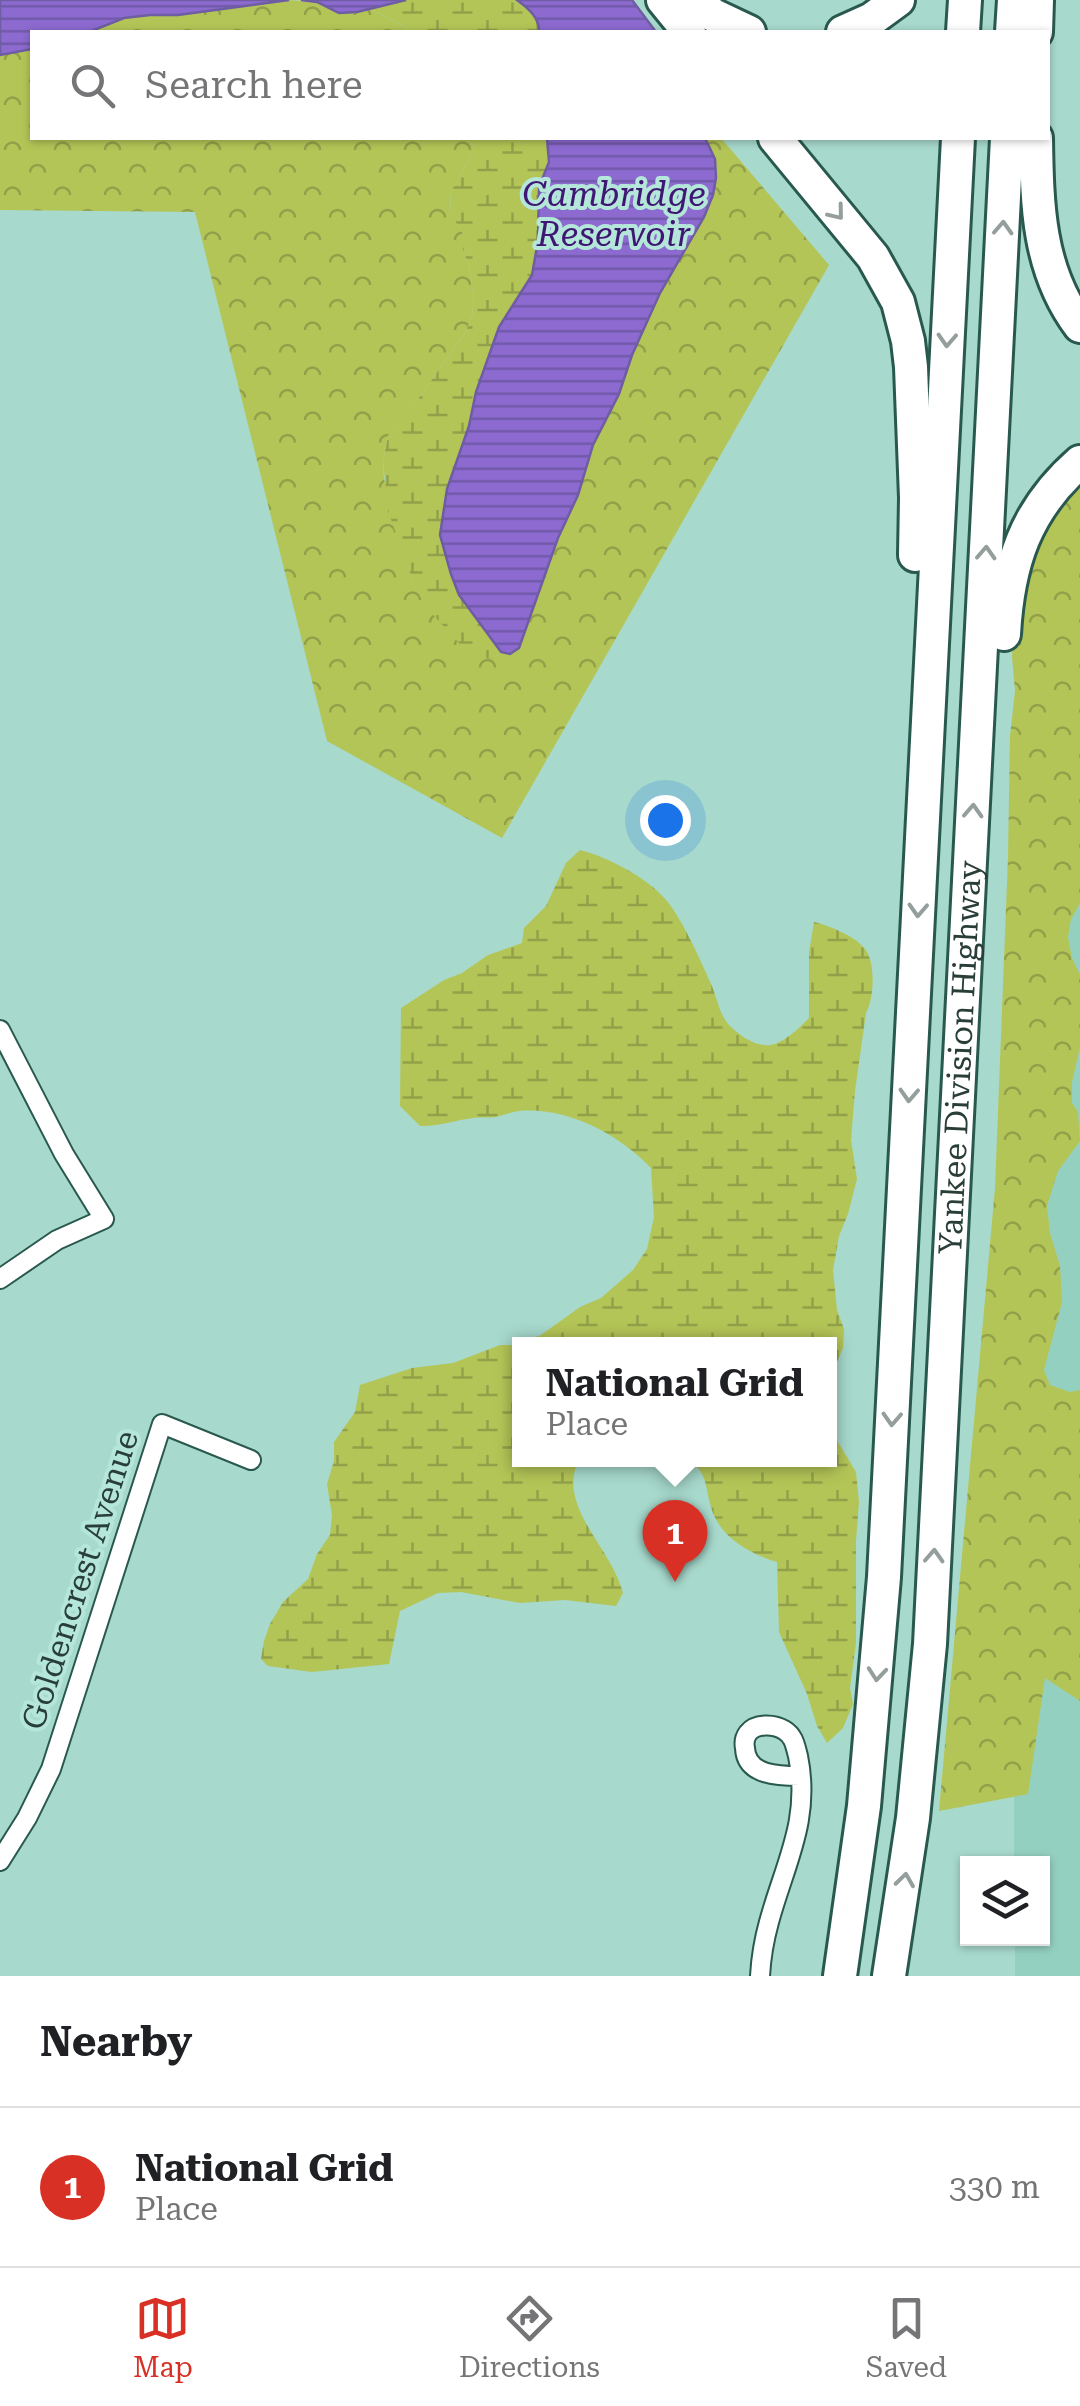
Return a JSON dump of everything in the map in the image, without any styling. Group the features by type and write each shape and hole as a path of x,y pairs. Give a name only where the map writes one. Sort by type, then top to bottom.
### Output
{"highway":[{"path":"662,0 687,30"},
{"path":"696,0 714,15 745,30"},
{"path":"848,30 898,0"},
{"path":"963,30 965,0"},
{"path":"1012,30 1014,0"},
{"path":"1036,0 1036,30"},
{"path":"777,140 873,257 903,318 910,354 913,420 914,580 931,657"},
{"name":"Yankee Division Highway","path":"840,1976 864,1806 880,1634 958,140"},
{"name":"Yankee Division Highway","path":"890,1976 913,1818 930,1644 1007,140"},
{"path":"1036,140 1044,248 1059,290 1080,326"},
{"path":"978,720 1004,636 1007,593 1016,555 1054,488 1080,462"}],"street":[{"path":"0,1030 64,1154 104,1219 57,1240 0,1279"},
{"name":"Goldencrest Avenue","path":"0,1861 51,1769 162,1424 252,1460"},
{"path":"760,1976 769,1921 799,1825 800,1776"}],"shaded area":[{"path":"1080,532 1080,1608 1013,1559"},
{"path":"1014,1600 1080,1647 1080,1976 1015,1976 1015,1946 1050,1946 1050,1856 1014,1856"}],"green space":[{"path":"289,0 317,2 339,13 370,9 411,30 94,30 124,18"},
{"path":"406,0 517,0 535,18 539,30 411,30 370,9"},
{"path":"30,49 30,140 476,140 451,192 450,211 463,234 474,299 472,316 465,333 416,402 400,415 388,436 383,461 399,540 413,581 493,659 501,652 510,654 632,355 660,293 704,217 713,195 715,159 706,140 723,140 829,265 502,838 327,741 195,212 0,210 0,55"},
{"path":"476,140 547,140 549,162 539,187 538,241 532,275 499,327 476,392 469,426 447,489 440,535 451,574 474,616 501,652 493,659 471,656 424,605 388,511 383,461 388,436 400,414 416,402 465,333 472,316 474,299 463,234 450,212 451,192"},
{"path":"1080,488 1080,903 1071,919 1068,937 1080,975 1080,1047 1072,1103 1078,1112 1080,1141 1058,1171 1047,1206 1060,1266 1062,1302 1044,1370 1050,1385 1070,1392 1080,1390 1080,1701 1045,1678 1028,1794 939,1811 995,1188 1010,736 1015,691 1013,625 1033,547 1059,504"},
{"path":"580,850 603,858 649,884 667,901 691,941 726,1022 754,1043 776,1043 809,1018 809,952 814,922 849,936 869,955 872,990 851,1140 857,1179 833,1270 837,1310 844,1329 837,1362 837,1337 535,1337 601,1298 633,1270 647,1249 654,1217 651,1168 608,1134 556,1113 519,1111 420,1126 400,1106 401,1008 488,955 522,943 524,928 546,906 566,863"},
{"path":"500,1345 512,1345 512,1467 576,1467 573,1487 576,1500 623,1593 616,1606 565,1600 520,1603 461,1592 438,1593 400,1611 389,1664 312,1672 268,1666 261,1659 270,1624 283,1602 308,1579 317,1554 330,1535 332,1515 327,1484 334,1461 334,1442 355,1412 360,1385 412,1368 453,1363"},
{"path":"837,1441 856,1472 859,1502 856,1643 850,1688 853,1704 843,1728 827,1743 779,1632 777,1562 746,1549 721,1527 696,1467 837,1467"}],"water":[{"path":"0,0 289,0 124,18 94,30 30,30 30,49 0,55"},
{"path":"301,0 406,0 339,13 317,2"},
{"path":"517,0 632,0 654,30 539,30 529,10"},
{"name":"Cambridge Reservoir","path":"547,140 706,140 715,159 716,178 704,217 660,293 619,394 593,445 578,495 558,538 519,648 510,654 501,652 459,595 440,535 447,489 499,327 532,275 538,241 539,187 549,162"}],"place":[{"name":"National Grid","path":"675,1582"}]}
